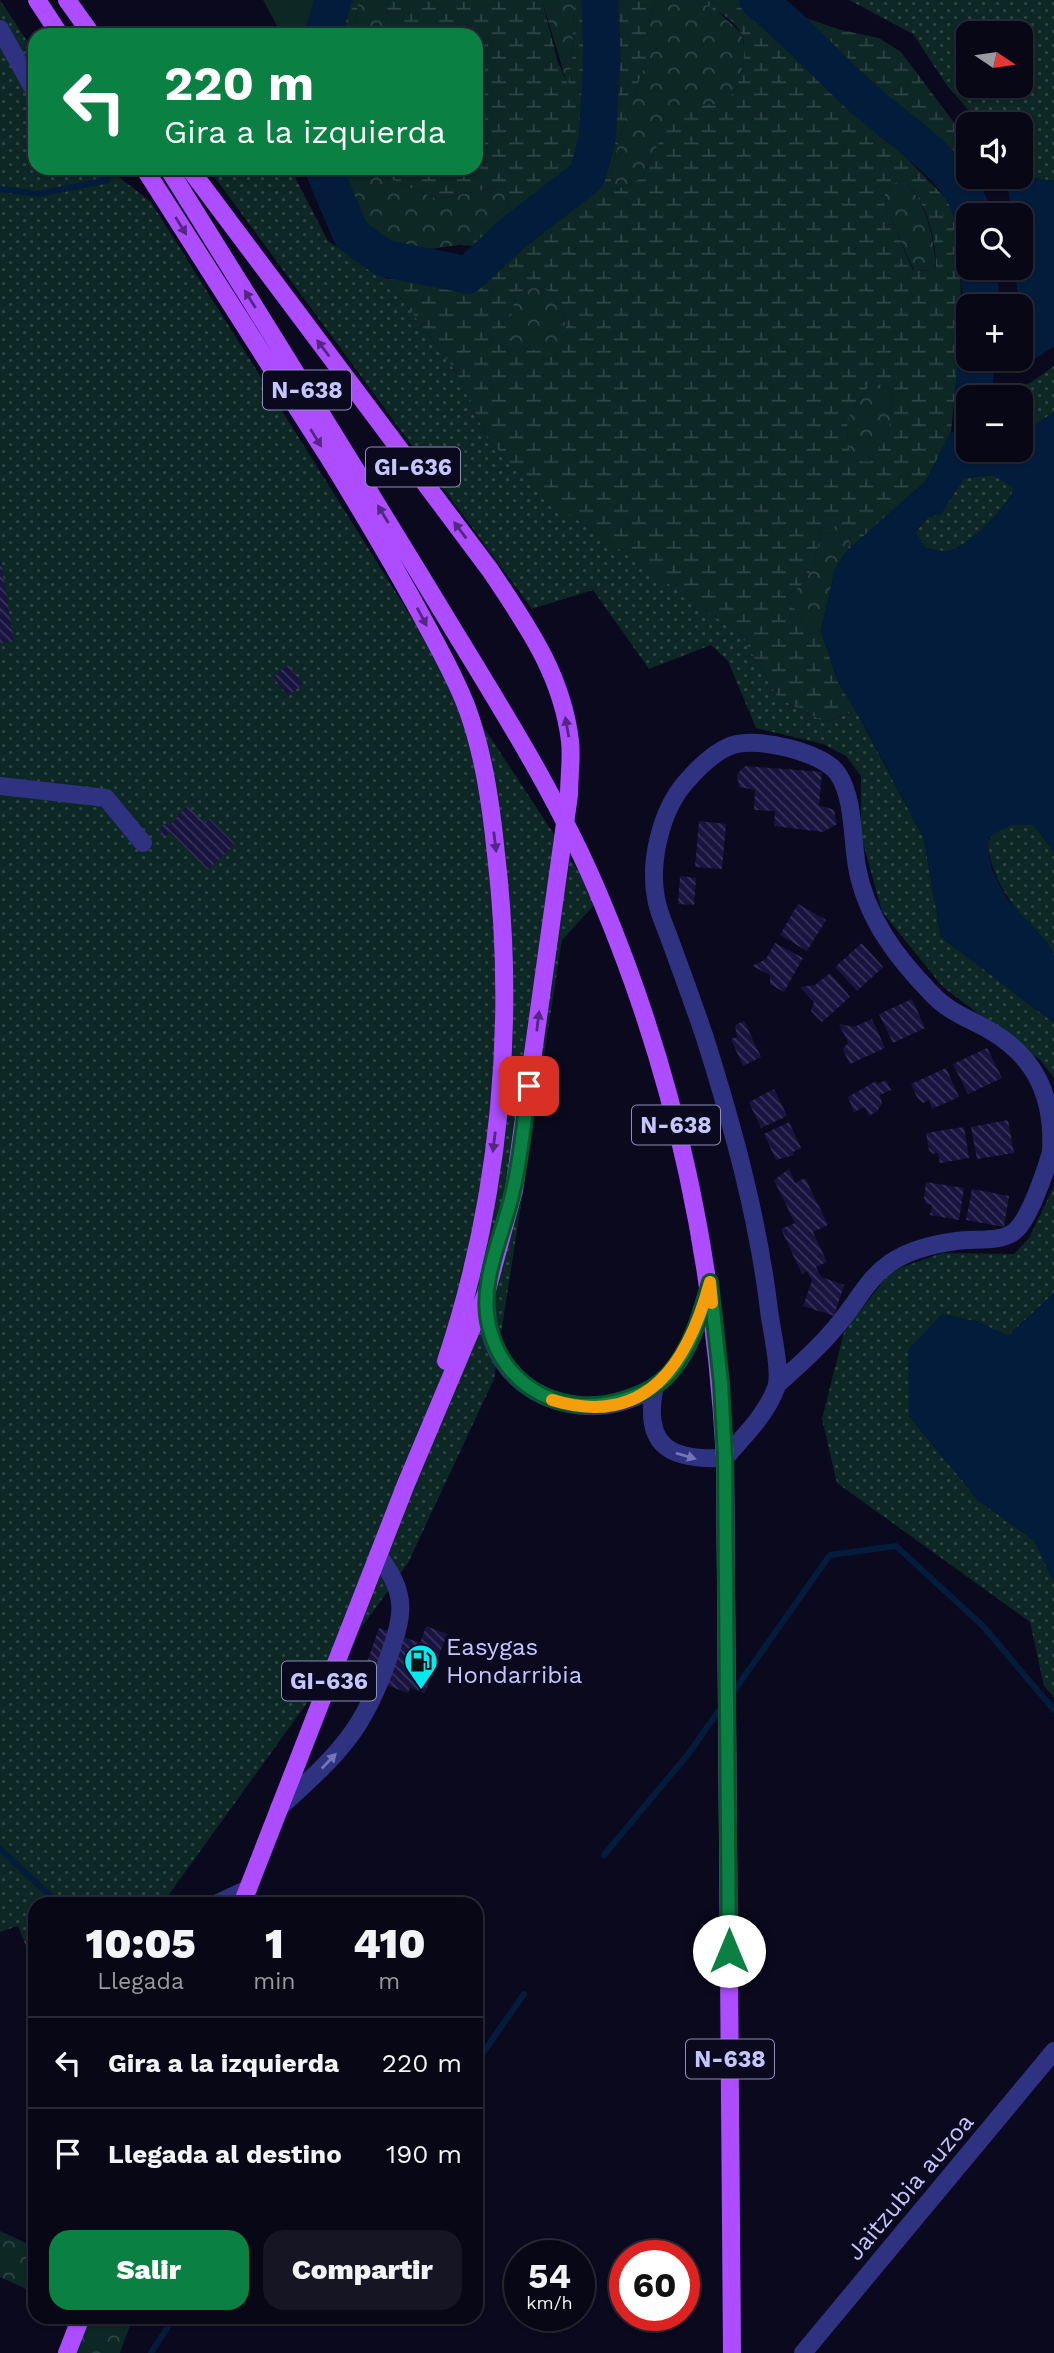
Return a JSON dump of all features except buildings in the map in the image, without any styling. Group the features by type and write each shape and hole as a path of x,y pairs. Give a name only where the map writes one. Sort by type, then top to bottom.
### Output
{"main road":[{"path":"37,0 55,28"},
{"path":"65,0 82,28"},
{"path":"65,0 87,28"},
{"name":"GI-636","path":"148,175 377,535 443,656 467,708 485,774 502,900 504,1016 485,1216 464,1309 406,1484"},
{"name":"N-638","path":"172,175 526,747 601,898 653,1038 692,1182 710,1282 721,1383 725,1458 732,2353"},
{"name":"GI-636","path":"194,175 490,570 527,625 547,659 562,700 570,743 569,795 513,1190 486,1294 406,1484 245,1896"},
{"name":"N-638","path":"377,535 444,614"},
{"path":"67,2353 78,2324"}],"street":[{"path":"0,29 28,79"},
{"path":"655,1386 651,1406 655,1434 664,1448 698,1460 725,1458 763,1412 778,1384 842,1320 869,1279 894,1260 922,1248 956,1241 1006,1237 1017,1230 1025,1220 1051,1152 1053,1109 1050,1093 1037,1071 1013,1046 986,1028 960,1018 932,996 880,931 867,906 858,872 844,785 835,769 822,759 786,747 734,745 707,761 670,802 662,828 654,875 656,900 706,1040 760,1241 778,1384"},
{"path":"0,786 106,798 143,844"},
{"path":"486,1294 493,1344 516,1377 545,1398 575,1407 609,1406 655,1386 669,1374 686,1350 698,1326 710,1282"},
{"path":"279,1808 332,1760 360,1724 376,1693 401,1620 401,1593 394,1576 378,1555"},
{"name":"Jaitzubia auzoa","path":"803,2353 1054,2051"}],"green space":[{"path":"0,0 28,42 28,175 116,175 151,202 417,626 598,901 562,940 494,1379 408,1563 167,1897 28,1897 28,1951 18,1926 0,1932"},
{"path":"263,0 320,0 314,28 278,28"},
{"path":"343,0 358,0 356,28 340,28"},
{"path":"358,0 388,0 386,28 356,28"},
{"path":"388,0 542,0 558,62 568,85 572,61 574,0 590,0 586,154 564,186 482,247 459,245 482,225 503,213 510,197 503,186 437,199 381,175 483,175 483,28 386,28"},
{"path":"542,0 574,0 572,61 568,87"},
{"path":"612,0 655,0 648,24 648,55 620,136 610,176 618,189 642,178 660,140 689,102 710,105 718,103 731,95 736,88 744,55 742,35 728,18 694,0 739,0 866,116 956,209 956,280 961,280 961,294 956,294 957,371 951,432 926,481 848,550 850,536 841,524 821,532 815,561 808,576 787,596 810,634 821,631 838,682 856,711 825,722 778,698 741,635 537,492 487,438 456,372 387,279 476,280 596,183 613,131","holes":["891,183 906,183 920,202 930,224 936,271 913,270 882,200","534,287 549,291 562,309 567,333 551,350 530,350 511,341 511,318 516,293","873,381 893,391 888,437 869,462 852,460 847,435 849,417"]},
{"path":"655,0 694,0 714,8 741,33 745,49 740,82 728,100 708,107 660,140 642,178 618,189 610,176 620,136 648,55 648,24"},
{"path":"849,0 1054,0 1054,181 1033,178 1033,112 970,112 958,98 1033,98 1033,21 956,21 956,96 913,34"},
{"path":"797,15 841,30 879,38 901,52 956,125 956,162"},
{"path":"213,175 295,175 328,241 387,279 456,372 487,438 537,491 741,635 778,698 825,722 856,711 924,839 941,937 1054,1023 1054,1078 1040,1060 943,987 882,912 861,835 861,776 846,756 823,744 756,728 728,661 711,645 649,669 593,590 532,609"},
{"path":"338,175 381,175 437,199 503,186 510,197 503,213 482,225 459,245 424,250 390,247 357,223 338,184"},
{"path":"891,183 906,183 920,202 932,235 936,271 914,270 882,200"},
{"path":"534,287 549,291 562,309 567,333 552,350 530,350 511,341 511,318 516,293"},
{"path":"1054,366 1054,412 1033,426 1033,385 1023,385"},
{"path":"873,381 893,391 888,437 869,462 852,460 847,435 849,417"},
{"path":"992,475 1014,487 1005,505 996,515 956,548 945,551 925,548 915,532 928,517 941,513 964,478"},
{"path":"841,523 850,536 848,550 835,569 821,631 810,634 787,596 808,576 815,561 821,532"},
{"path":"1020,824 1034,825 1054,852 1054,956 1045,941 1018,912 1005,893 989,854 987,842 998,828"},
{"path":"1054,1186 1054,1293 1008,1336 976,1321 909,1416 979,1501 1034,1540 1054,1582 1054,1697 1044,1686 1030,1622 837,1483 822,1419 844,1332 891,1271 942,1253 1014,1254 1029,1238"},
{"path":"0,2231 28,2244 28,2290 0,2277"},
{"path":"78,2324 130,2324 120,2353 67,2353"}],"water":[{"path":"1033,178 1054,181 1054,343 1033,356 1033,294 1017,294 1016,280 1033,280 1033,203 1010,203 1008,189 1033,189"},
{"path":"1054,412 1054,852 1034,825 1008,827 997,832 987,842 992,870 1007,899 1048,943 1054,956 1054,1023 941,937 924,839 864,725 838,682 821,631 835,569 848,550 926,481 951,432 956,432 956,462 1033,462 1033,426","holes":["992,475 1014,488 1011,496 975,535 955,548 945,551 925,548 915,531 928,517 941,514 964,478"]},
{"path":"1054,1293 1054,1582 1034,1540 979,1501 909,1416 908,1350 942,1314 976,1321 1008,1336"}],"waterway":[{"path":"325,28 333,0"},
{"path":"326,175 351,234 383,258 468,275 513,233 587,176 597,141 602,59 600,0"},
{"path":"758,0 870,105 941,164 968,203"},
{"path":"0,189 39,194 108,180"},
{"path":"980,280 980,294"},
{"path":"1033,356 1054,343"},
{"path":"974,385 976,371"},
{"path":"731,1695 830,1555 896,1546 983,1626 1054,1710"},
{"path":"604,1855 689,1753 722,1706"},
{"path":"0,1849 51,1897"},
{"path":"483,2053 524,1994"},
{"path":"151,2353 170,2324"}],"slow traffic":[{"path":"552,1400 575,1407 609,1406 655,1386 669,1374 686,1350 698,1326 710,1282 712,1303"}],"place":[{"name":"Easygas Hondarribia","path":"421,1691"}],"route":[{"path":"529,1086 513,1190 486,1294 493,1344 516,1377 545,1398 575,1407 609,1406 639,1395 669,1374 686,1350 698,1326 710,1282 721,1383 725,1458 729,1951"}]}
